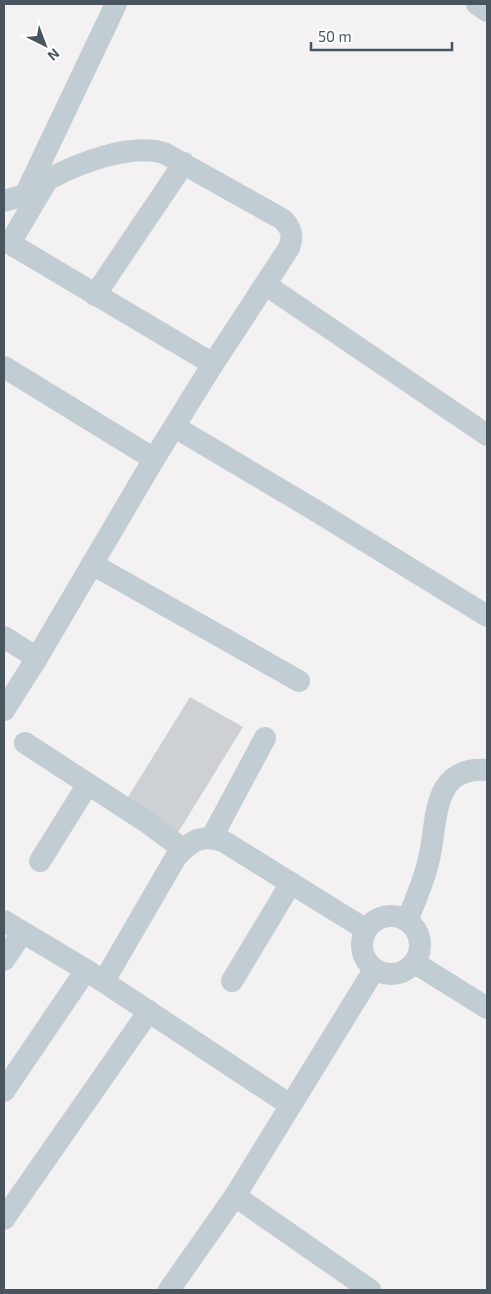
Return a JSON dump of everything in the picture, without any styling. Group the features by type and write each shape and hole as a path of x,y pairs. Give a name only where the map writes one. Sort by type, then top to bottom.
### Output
{"street":[{"path":"26,194 116,4"},
{"path":"477,4 487,11"},
{"path":"4,201 26,194 48,179 98,158 142,150 154,150 184,163 282,219 289,225 292,234 292,241 266,285 213,364 154,459 37,658 4,710"},
{"path":"95,295 184,163"},
{"path":"48,179 7,242 213,364"},
{"path":"266,285 487,435"},
{"path":"4,367 154,459"},
{"path":"175,427 327,517 487,616"},
{"path":"92,564 299,681"},
{"path":"4,637 37,658"},
{"path":"212,838 265,738"},
{"path":"25,744 145,821 183,849"},
{"path":"407,921 429,860 439,802 445,786 453,777 466,771 487,770"},
{"path":"40,861 88,784"},
{"path":"4,1091 95,976 176,857 188,845 200,839 212,838 223,841 365,929"},
{"path":"232,981 291,883"},
{"path":"385,916 396,916 407,921 415,928 420,939 420,951 415,963 407,970 397,974 385,974 374,970 366,962 362,951 365,929 374,921 385,916"},
{"path":"4,960 13,927 149,1010 290,1105"},
{"path":"415,963 487,1008"},
{"path":"168,1290 235,1196 374,970"},
{"path":"4,1219 149,1010"},
{"path":"235,1196 370,1290"}],"building":[{"path":"190,697 243,727 174,839 125,802"}]}
